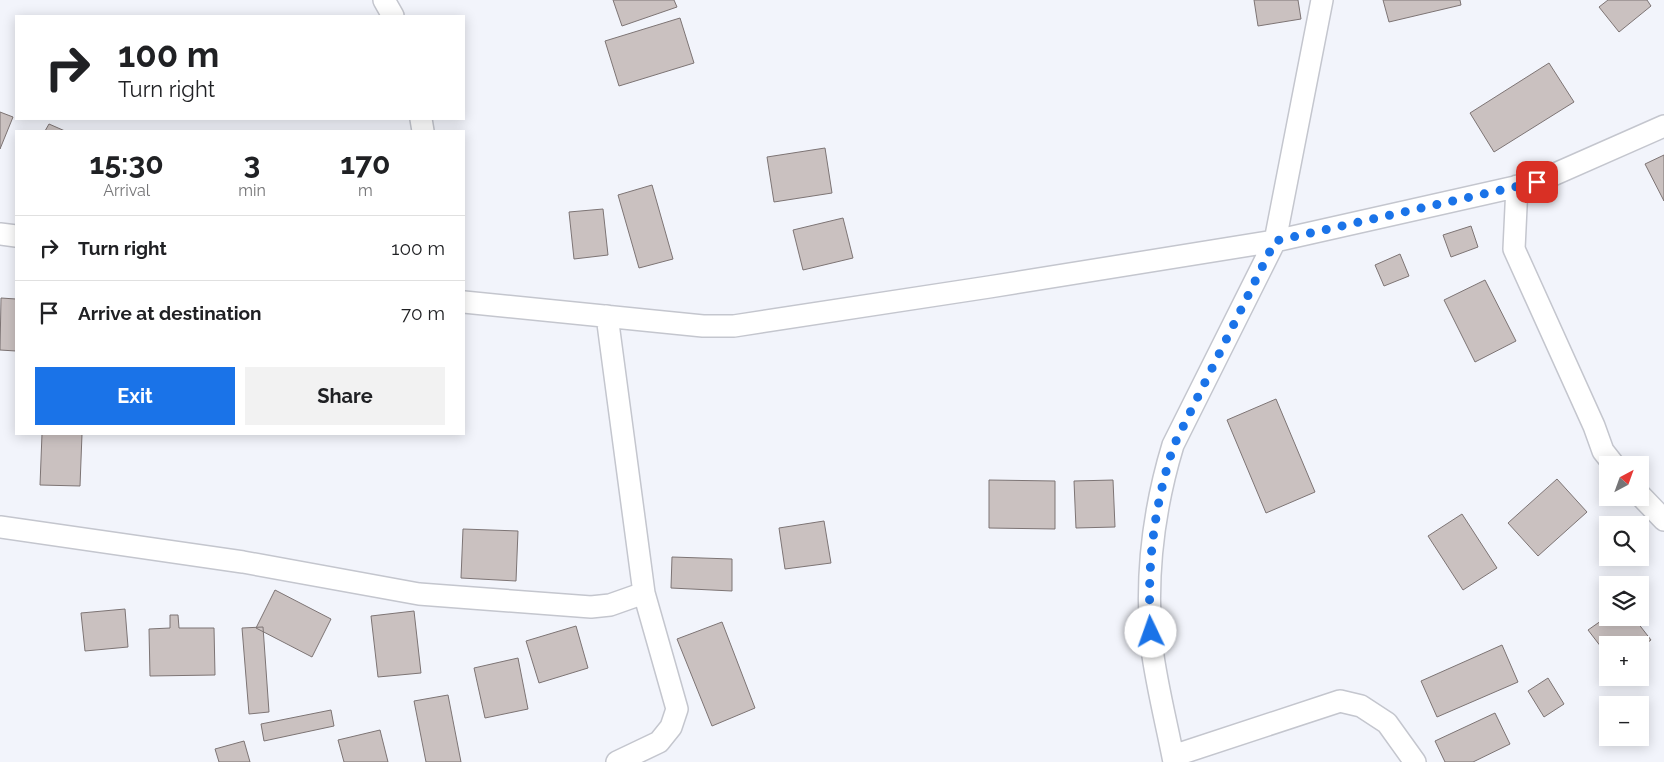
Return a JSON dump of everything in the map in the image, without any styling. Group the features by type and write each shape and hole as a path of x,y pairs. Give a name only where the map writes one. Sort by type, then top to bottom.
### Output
{"street":[{"path":"384,0 392,15"},
{"path":"1322,0 1275,241 1174,445 1162,480 1153,528 1150,614 1153,651 1174,759 1340,701 1361,706 1386,723 1415,762"},
{"path":"465,302 703,326 734,326 1275,241 1537,182 1664,126"},
{"path":"1517,186 1514,249 1594,426 1603,451 1607,456"},
{"path":"0,234 15,236"},
{"path":"607,316 644,593 678,709 671,727 659,742 617,762"},
{"path":"1649,504 1664,520"},
{"path":"0,527 243,562 420,594 591,607 610,605 644,593"}],"building":[{"path":"613,0 674,0 677,7 622,26"},
{"path":"1254,0 1298,0 1301,19 1258,26"},
{"path":"1383,0 1460,0 1461,5 1389,22"},
{"path":"1608,0 1647,0 1651,6 1619,32 1599,7"},
{"path":"680,18 694,63 619,86 605,41"},
{"path":"1549,63 1574,102 1494,152 1470,113"},
{"path":"0,112 13,117 0,149"},
{"path":"49,124 63,130 46,130"},
{"path":"825,148 832,193 774,202 767,157"},
{"path":"1664,155 1664,201 1645,164"},
{"path":"652,185 673,259 639,268 618,195"},
{"path":"603,209 608,255 574,259 569,212"},
{"path":"843,218 853,258 803,270 793,230"},
{"path":"1471,226 1478,247 1451,257 1443,235"},
{"path":"1400,254 1409,276 1384,286 1375,265"},
{"path":"1485,280 1516,341 1475,362 1444,300"},
{"path":"1,298 15,299 15,351 0,350"},
{"path":"1276,399 1315,492 1266,513 1227,420"},
{"path":"42,435 82,435 80,486 40,485"},
{"path":"1557,479 1587,512 1538,556 1508,523"},
{"path":"989,480 1055,481 1055,529 989,528"},
{"path":"1113,480 1115,527 1076,528 1074,481"},
{"path":"1462,514 1497,568 1463,590 1428,536"},
{"path":"824,521 831,563 785,569 779,528"},
{"path":"463,529 518,531 516,581 461,578"},
{"path":"672,557 732,559 732,591 671,588"},
{"path":"275,590 331,619 312,657 256,628"},
{"path":"125,609 128,647 85,651 81,613"},
{"path":"414,611 421,673 378,677 371,616"},
{"path":"170,615 178,615 179,628 214,628 215,675 150,676 149,629 170,628"},
{"path":"722,622 755,708 712,726 677,639"},
{"path":"1599,622 1599,626 1640,626 1648,636 1599,636 1599,644 1588,630"},
{"path":"576,626 588,668 539,683 526,641"},
{"path":"263,627 269,712 249,714 242,628"},
{"path":"1502,645 1518,682 1437,717 1421,681"},
{"path":"518,658 528,709 485,718 474,668"},
{"path":"1548,678 1564,704 1544,717 1528,691"},
{"path":"448,695 461,762 426,762 414,701"},
{"path":"331,710 334,726 264,741 261,724"},
{"path":"1495,713 1510,744 1473,762 1445,762 1435,741"},
{"path":"380,730 388,762 344,762 338,740"},
{"path":"244,741 250,762 219,762 215,749"}],"route":[{"path":"1151,632 1153,528 1162,480 1174,445 1275,241 1537,182"}]}
